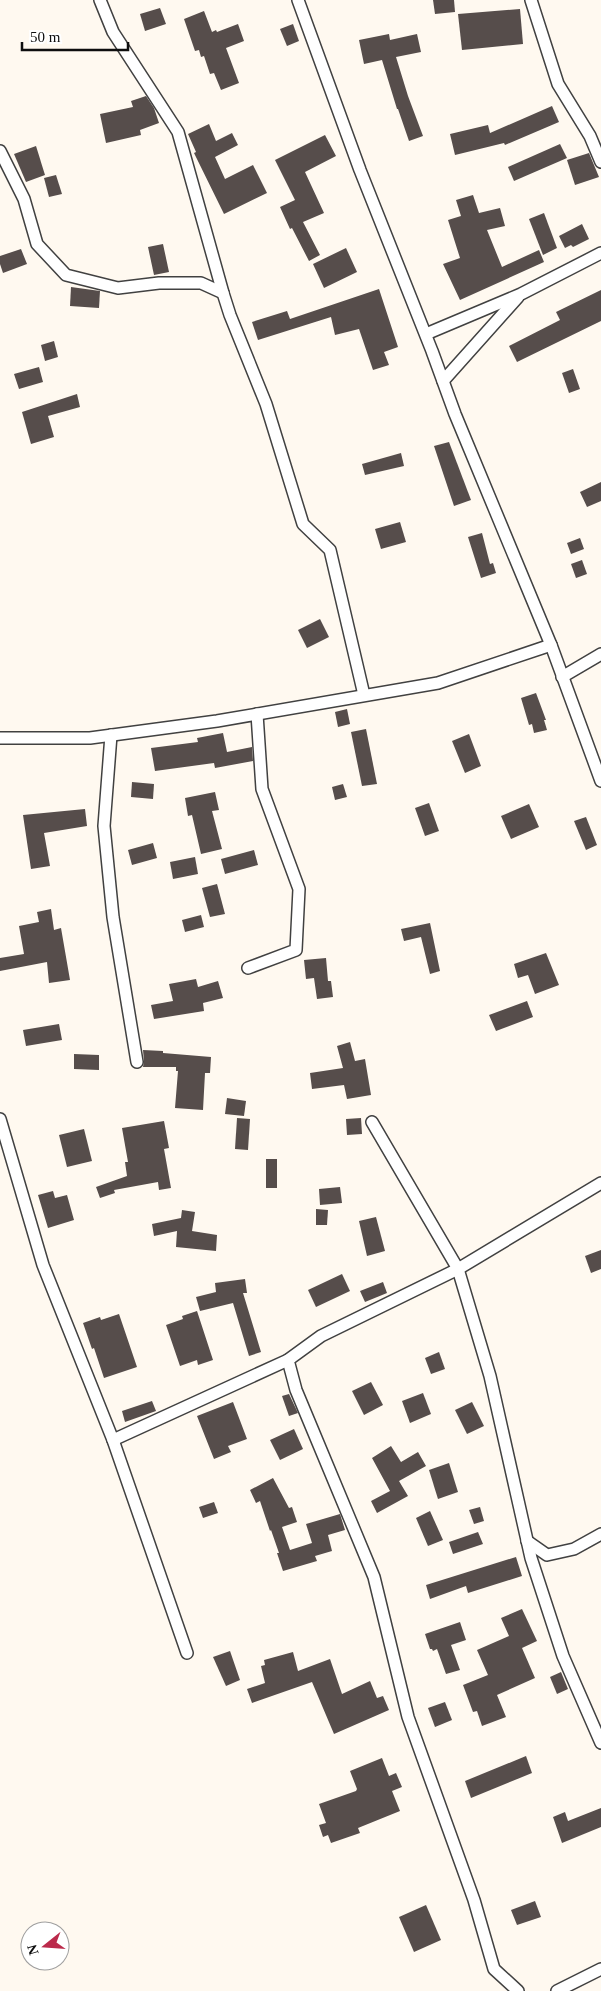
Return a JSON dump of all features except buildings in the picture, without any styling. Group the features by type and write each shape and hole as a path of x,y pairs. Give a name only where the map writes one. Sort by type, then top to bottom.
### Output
{"street":[{"path":"100,0 113,32 178,132 223,293 266,404 303,524 330,550 364,695"},
{"path":"298,0 360,170 443,381 551,645 601,781"},
{"path":"531,0 558,84 590,136 601,162"},
{"path":"0,150 24,199 36,244 66,275 118,288 158,283 201,283 223,293"},
{"path":"426,334 521,294 601,253"},
{"path":"443,381 521,294"},
{"path":"0,738 90,738 217,722 438,683 551,645"},
{"path":"562,677 601,654"},
{"path":"248,968 296,950 299,889 262,789 257,714"},
{"path":"112,735 104,826 113,917 137,1062"},
{"path":"0,1119 43,1265 113,1440 186,1652"},
{"path":"372,1122 458,1269 490,1376 531,1558 563,1656 601,1743"},
{"path":"113,1440 288,1360 321,1336 458,1269 601,1182"},
{"path":"288,1360 296,1390 374,1577 408,1717 474,1900 494,1969 518,1991"},
{"path":"527,1541 547,1555 574,1549 601,1534"},
{"path":"557,1991 601,1969"}]}
